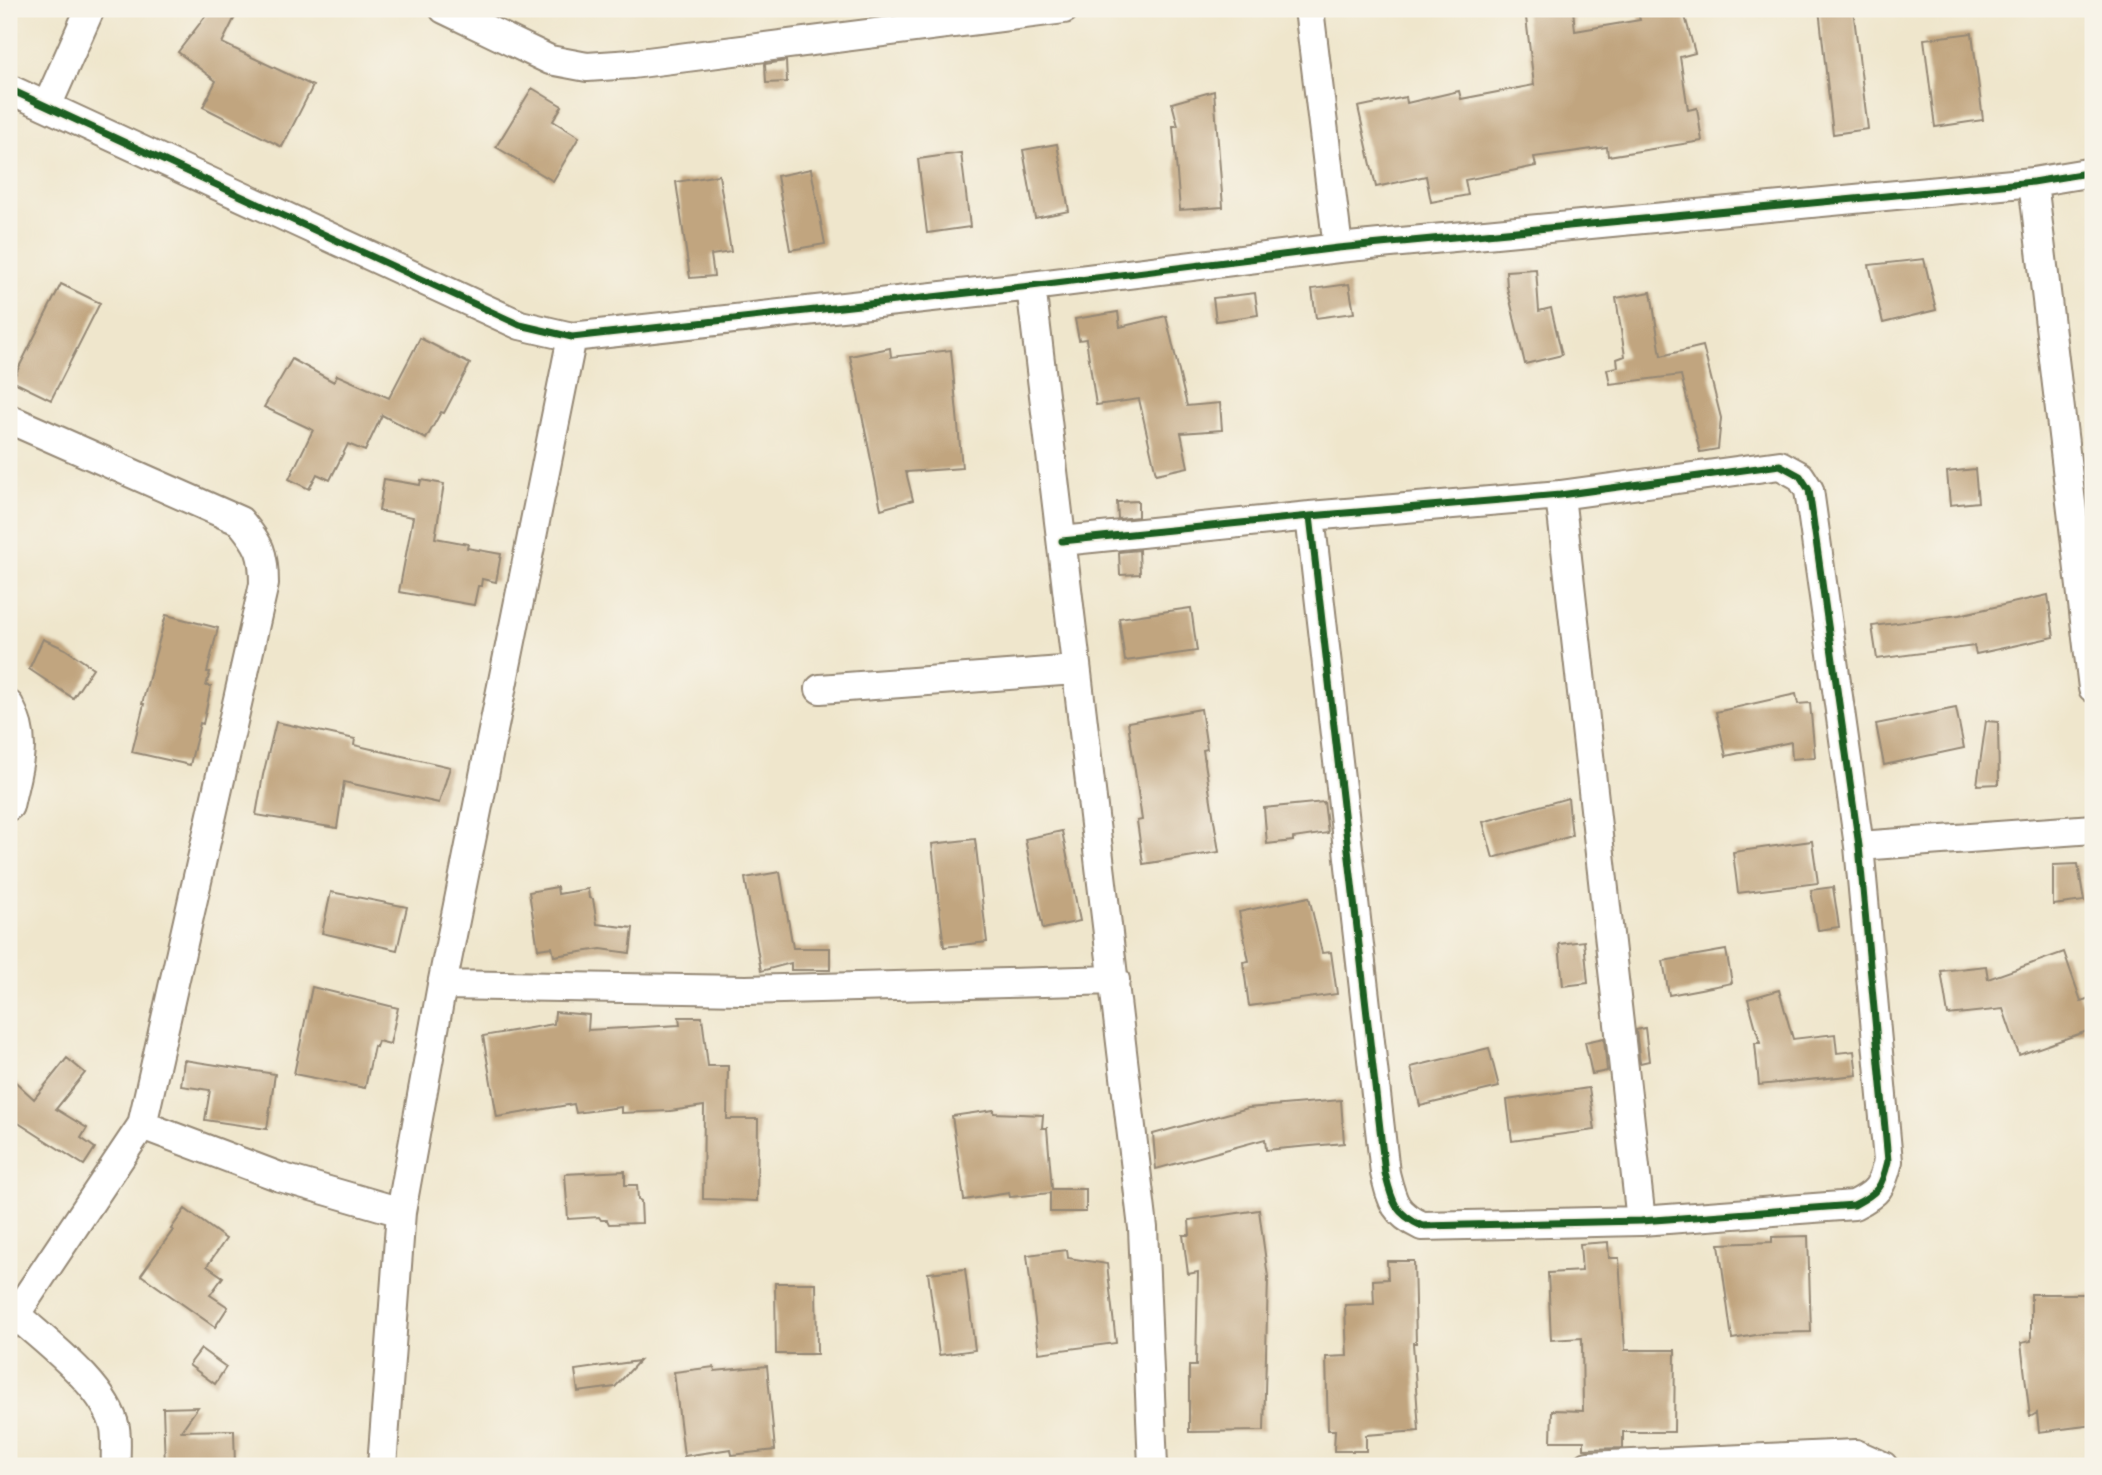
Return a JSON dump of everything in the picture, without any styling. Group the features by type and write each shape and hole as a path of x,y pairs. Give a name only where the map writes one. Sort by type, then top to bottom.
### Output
{"street":[{"path":"47,106 90,9"},
{"path":"444,9 550,60 587,67 646,62 1064,9"},
{"path":"1309,9 1338,248"},
{"path":"9,89 520,325 572,337 1031,286 1338,248 2033,182 2093,172"},
{"path":"2033,182 2093,688"},
{"path":"1031,286 1143,1228 1153,1466"},
{"path":"382,1466 401,1212 442,985 572,337"},
{"path":"10,424 240,521 255,539 264,559 264,584 142,1125 12,1320 90,1383 106,1405 115,1428 116,1466"},
{"path":"1062,541 1310,516 1560,495 1780,465 1800,477 1809,490 1859,846 1888,1161 1883,1181 1874,1195 1854,1205 1641,1221 1422,1226 1403,1218 1392,1200 1385,1173 1310,516"},
{"path":"1560,495 1641,1221"},
{"path":"820,689 1075,670"},
{"path":"9,705 18,722 21,745 9,806"},
{"path":"1859,846 2093,829"},
{"path":"442,985 746,990 1115,980"},
{"path":"142,1125 280,1177 401,1212"},
{"path":"1588,1466 1856,1454 1883,1466"}],"building":[{"path":"211,9 239,9 222,43 313,86 282,147 203,107 216,81 178,52"},
{"path":"1525,9 1573,9 1575,31 1640,20 1637,9 1683,9 1695,53 1680,57 1688,110 1697,108 1702,141 1608,156 1607,147 1534,157 1536,166 1465,180 1468,195 1431,202 1426,176 1376,187 1358,107 1406,97 1407,103 1459,91 1461,99 1534,85"},
{"path":"1819,9 1853,9 1868,129 1833,134"},
{"path":"1972,33 1983,120 1935,127 1924,39"},
{"path":"786,61 787,82 766,83 765,64"},
{"path":"532,88 562,106 553,121 579,137 553,181 496,147"},
{"path":"1214,91 1223,207 1180,210 1173,126 1178,126 1172,103"},
{"path":"1057,144 1069,211 1035,218 1023,150"},
{"path":"961,153 970,227 927,233 918,159"},
{"path":"811,169 825,244 790,250 777,176"},
{"path":"719,175 731,252 711,255 714,276 690,278 676,182"},
{"path":"1924,259 1936,310 1883,323 1869,265"},
{"path":"1536,269 1539,311 1551,308 1562,355 1525,364 1507,287 1506,271"},
{"path":"61,284 100,303 51,400 12,381"},
{"path":"1349,284 1354,313 1316,318 1312,289"},
{"path":"1651,292 1661,356 1703,346 1721,418 1718,449 1700,452 1681,375 1610,384 1607,369 1618,367 1617,359 1625,356 1616,298"},
{"path":"1255,293 1258,315 1216,321 1213,298"},
{"path":"1118,312 1120,327 1166,316 1187,406 1220,403 1222,430 1181,433 1188,467 1156,474 1139,399 1096,405 1086,339 1079,340 1075,319"},
{"path":"420,338 470,364 444,413 441,412 426,439 382,415 365,451 348,444 330,480 317,474 309,489 289,479 313,430 264,407 292,359 334,382 337,375 389,398"},
{"path":"890,348 891,357 951,350 962,468 906,472 913,500 881,509 850,356"},
{"path":"1975,469 1978,502 1950,505 1947,472"},
{"path":"384,479 420,485 421,480 444,484 435,538 468,544 467,548 501,554 496,582 482,579 474,605 399,592 413,517 379,511"},
{"path":"1138,501 1138,517 1118,519 1117,502"},
{"path":"1139,550 1140,574 1120,575 1119,552"},
{"path":"2048,595 2054,637 1976,654 1974,646 1877,659 1872,626 1959,615"},
{"path":"1191,608 1197,651 1125,661 1119,618"},
{"path":"166,615 218,628 207,672 210,672 206,686 211,686 190,765 132,752"},
{"path":"43,639 65,649 93,668 73,698 29,669"},
{"path":"1796,694 1798,704 1810,703 1815,757 1792,759 1791,742 1726,756 1716,712"},
{"path":"1956,708 1964,748 1884,765 1876,724"},
{"path":"1201,709 1207,749 1203,750 1219,852 1143,864 1137,821 1142,820 1128,722"},
{"path":"1986,721 1998,722 1999,784 1977,785"},
{"path":"276,722 355,739 354,745 450,767 439,803 344,782 337,828 256,815"},
{"path":"1568,798 1572,836 1493,858 1483,822"},
{"path":"1324,802 1328,833 1267,844 1264,808"},
{"path":"1062,831 1080,921 1043,929 1025,839"},
{"path":"975,839 987,942 944,947 932,844"},
{"path":"1812,841 1818,883 1738,893 1733,852"},
{"path":"2078,864 2084,901 2053,905 2053,865"},
{"path":"780,872 793,948 830,948 830,970 791,970 791,963 761,971 745,878"},
{"path":"557,887 558,894 588,889 589,898 593,899 597,924 633,928 630,953 601,949 554,956 552,947 538,949 529,892"},
{"path":"1833,887 1839,927 1818,930 1811,890"},
{"path":"331,892 407,907 397,950 322,933"},
{"path":"1309,897 1322,953 1331,952 1337,994 1249,1006 1243,962 1249,961 1239,912"},
{"path":"1584,941 1588,983 1563,986 1559,944"},
{"path":"1726,950 1732,983 1669,995 1663,961"},
{"path":"2064,952 2081,1001 2093,997 2093,1029 2019,1055 2003,1009 1948,1015 1941,971 1986,966 1988,979"},
{"path":"312,987 398,1008 390,1044 378,1041 376,1047 374,1046 365,1088 294,1074"},
{"path":"1779,990 1793,1039 1835,1034 1837,1053 1854,1051 1857,1075 1759,1085 1755,1043 1760,1043 1748,999"},
{"path":"555,1012 589,1015 588,1030 680,1025 679,1017 702,1017 708,1066 728,1066 727,1119 758,1119 757,1201 703,1199 704,1106 670,1111 621,1113 621,1107 576,1113 574,1104 497,1117 483,1036 554,1024"},
{"path":"1645,1028 1649,1061 1640,1063 1636,1030"},
{"path":"1604,1038 1607,1071 1592,1074 1585,1042"},
{"path":"1489,1048 1499,1087 1420,1106 1411,1067"},
{"path":"67,1058 85,1073 56,1109 87,1128 81,1138 95,1148 84,1165 9,1117 9,1076 34,1099"},
{"path":"184,1060 275,1074 267,1129 205,1120 210,1090 181,1086"},
{"path":"1589,1088 1595,1130 1512,1141 1507,1100"},
{"path":"1341,1100 1344,1143 1266,1150 1265,1139 1156,1169 1153,1134 1248,1108"},
{"path":"994,1110 994,1113 1043,1115 1042,1128 1047,1128 1052,1189 1086,1189 1086,1212 1050,1212 1050,1193 1010,1197 1009,1193 964,1200 952,1116"},
{"path":"625,1171 625,1185 637,1185 642,1223 609,1224 607,1220 601,1220 599,1217 568,1219 565,1174"},
{"path":"185,1209 226,1239 207,1266 223,1277 210,1295 228,1307 215,1327 141,1275"},
{"path":"1259,1210 1268,1277 1264,1431 1189,1432 1189,1366 1196,1366 1198,1272 1188,1274 1183,1235 1190,1235 1189,1220"},
{"path":"1808,1236 1811,1332 1768,1333 1732,1339 1719,1244 1772,1242 1772,1237"},
{"path":"1608,1242 1609,1258 1619,1258 1625,1350 1675,1350 1674,1432 1623,1432 1623,1448 1584,1449 1584,1441 1551,1441 1552,1410 1583,1411 1582,1338 1551,1340 1548,1273 1582,1271 1580,1244"},
{"path":"1067,1250 1068,1258 1107,1264 1116,1343 1039,1353 1027,1255"},
{"path":"1387,1261 1414,1261 1416,1343 1413,1343 1419,1431 1366,1435 1366,1451 1334,1451 1335,1430 1328,1430 1326,1357 1347,1356 1345,1305 1374,1304 1373,1280 1388,1279"},
{"path":"965,1269 975,1350 939,1355 928,1273"},
{"path":"775,1283 816,1283 817,1354 776,1354"},
{"path":"2031,1294 2093,1294 2093,1425 2039,1432 2037,1413 2030,1417 2021,1343 2031,1341"},
{"path":"201,1349 226,1367 215,1384 189,1365"},
{"path":"639,1361 615,1387 578,1392 575,1370"},
{"path":"767,1366 775,1450 732,1455 731,1449 684,1456 674,1372 714,1367 715,1371"},
{"path":"198,1407 181,1431 234,1430 235,1466 165,1466 163,1408"}],"cycle path":[{"path":"9,89 520,325 572,337 1031,286 1338,248 2033,182 2093,172"},
{"path":"1062,541 1310,516 1560,495 1780,465 1800,476 1809,490 1859,846 1888,1161 1884,1177 1874,1193 1854,1205 1641,1221 1422,1226 1400,1211 1392,1199 1385,1173 1310,516"}]}
